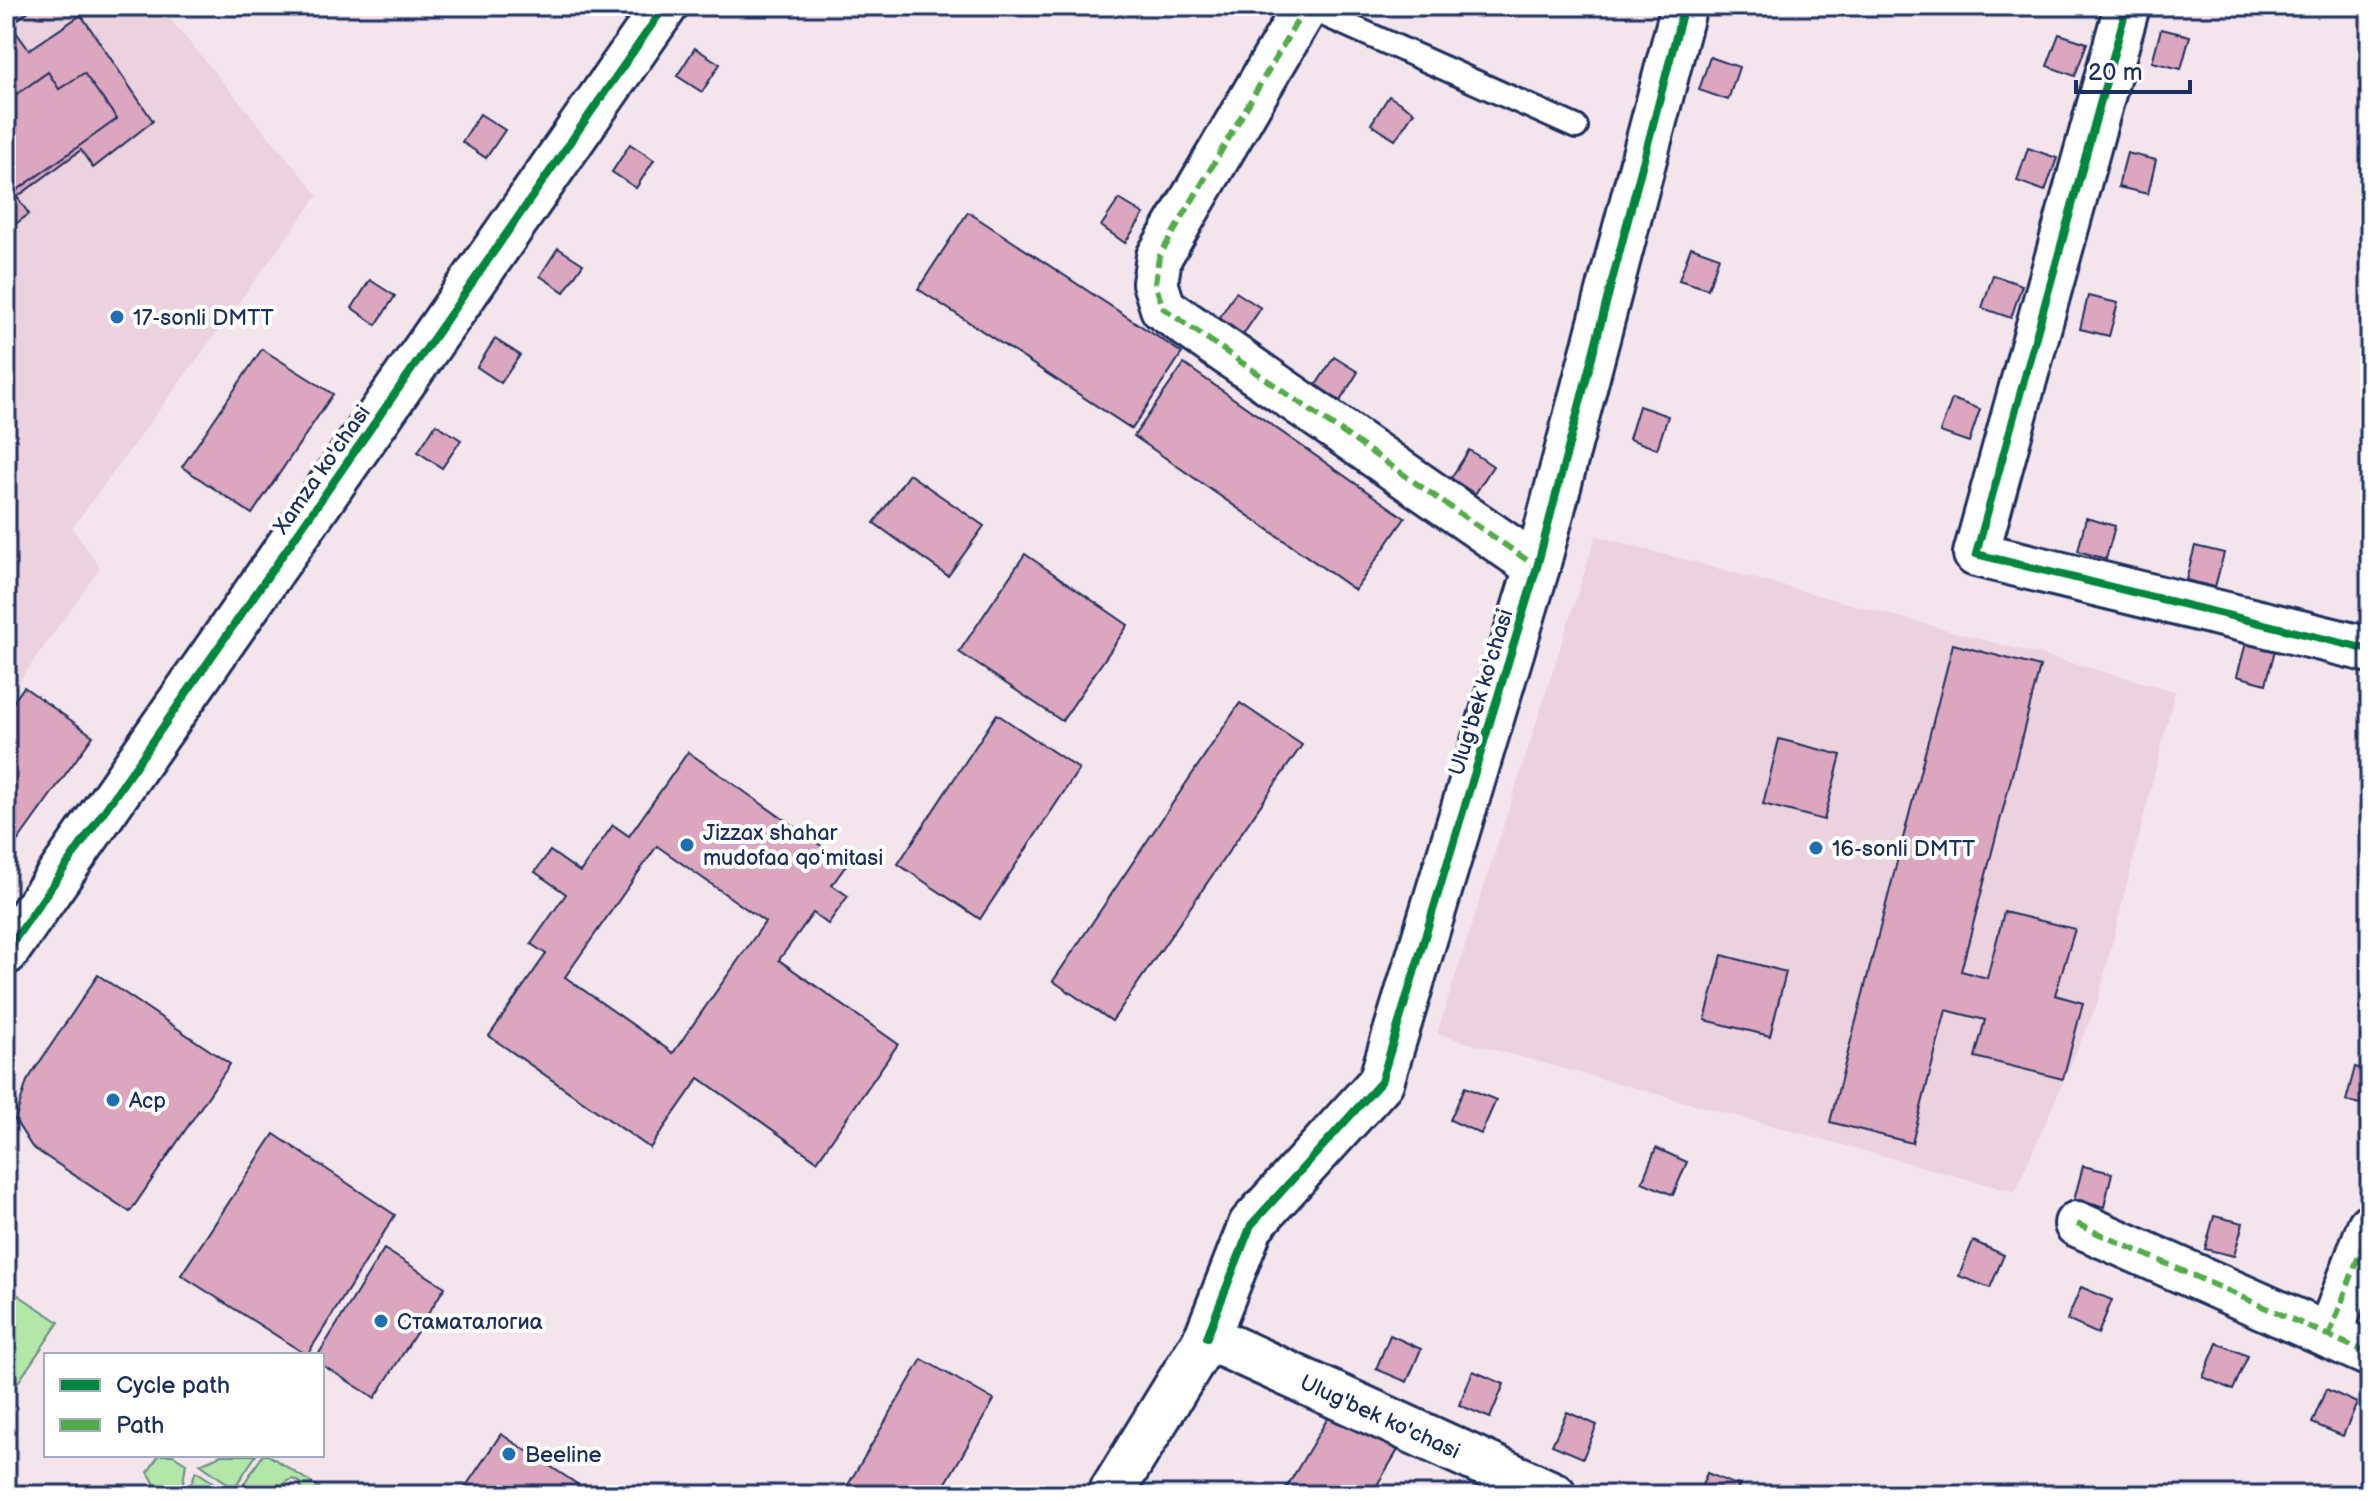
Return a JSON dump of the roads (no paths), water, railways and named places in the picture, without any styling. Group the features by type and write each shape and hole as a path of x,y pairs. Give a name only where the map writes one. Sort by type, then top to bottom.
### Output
{"street":[{"name":"Xamza ko'chasi","path":"6,952 665,6"},
{"path":"1306,6 1159,257 1155,283 1163,308 1537,567"},
{"name":"Ulug'bek ko'chasi","path":"1110,1495 1207,1337 1251,1225 1381,1082 1537,567 1684,6"},
{"path":"2127,6 1976,554 2370,650"},
{"path":"2077,1224 2370,1354"},
{"path":"2329,1336 2370,1226"},
{"name":"Ulug'bek ko'chasi","path":"1207,1337 1554,1495"}],"lane":[{"path":"1306,6 1576,127"}],"place":[{"name":"17-sonli DMTT","path":"117,317"},
{"name":"Jizzax shahar mudofaa qoʻmitasi","path":"687,845"},
{"name":"16-sonli DMTT","path":"1816,848"},
{"name":"Аср","path":"113,1100"},
{"name":"Стаматалогиа","path":"381,1321"},
{"name":"Beeline","path":"509,1454"}]}
